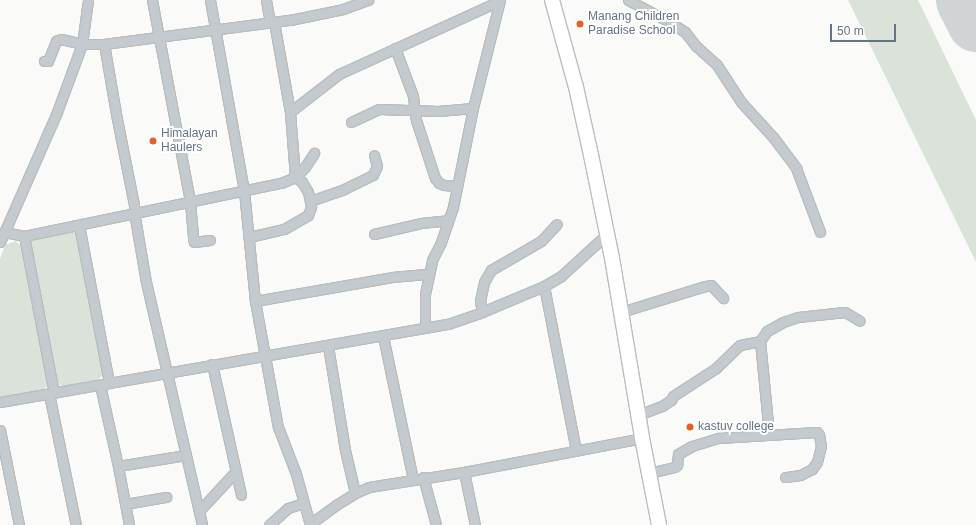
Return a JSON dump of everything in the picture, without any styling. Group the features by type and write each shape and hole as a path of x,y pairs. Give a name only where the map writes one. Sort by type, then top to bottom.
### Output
{"main road":[{"path":"552,0 576,87 591,155 659,525"}],"street":[{"path":"0,242 58,112 82,44 88,0"},
{"path":"152,0 190,202 193,239 194,242 210,240"},
{"path":"210,0 244,191 255,301 278,427 296,474 310,525 355,493 382,484 464,472 642,438"},
{"path":"266,0 272,22 290,112 295,177"},
{"path":"44,60 48,61 56,41 61,39 82,44 104,44 318,16 344,9 368,0"},
{"path":"628,0 668,21 685,32 696,46 717,65 741,102 773,137 796,168 820,232"},
{"path":"290,112 339,74 500,1"},
{"path":"425,328 425,294 432,260 448,220 457,186 473,108 500,1"},
{"path":"104,44 134,205 146,282 202,525"},
{"path":"395,48 407,79 415,109 416,120 435,178 439,183 444,185 457,186"},
{"path":"350,122 379,109 415,109 438,111 473,108"},
{"path":"4,232 24,236 134,212 281,183 295,177 305,167 314,153"},
{"path":"310,201 344,189 373,175 378,166 374,155"},
{"path":"249,237 284,229 308,215 311,207 308,192 302,182 295,177"},
{"path":"374,234 421,223 448,220"},
{"path":"482,312 480,301 484,282 491,270 541,240 557,224"},
{"path":"79,225 104,384 129,525"},
{"path":"0,402 448,324 482,312 544,286 561,276 606,235"},
{"path":"24,236 51,394 76,525"},
{"path":"255,301 392,277 429,274"},
{"path":"544,286 576,451"},
{"path":"620,312 702,287 711,286 723,298"},
{"path":"769,434 760,341 767,331 783,322 798,317 845,312 860,321"},
{"path":"383,336 413,479"},
{"path":"638,415 662,406 671,400 673,396 716,368 740,345 760,341"},
{"path":"328,346 344,442 355,493"},
{"path":"212,364 241,495"},
{"path":"0,430 19,525"},
{"path":"649,473 674,467 677,465 678,454 692,446 719,438 817,432 821,446 817,462 812,469 800,475 785,477"},
{"path":"118,466 186,454"},
{"path":"199,511 236,471"},
{"path":"464,472 475,525"},
{"path":"423,477 436,525"},
{"path":"0,480 10,479"},
{"path":"125,504 166,497"},
{"path":"269,525 288,508 303,503"}],"shaded area":[{"path":"848,0 918,0 976,120 976,262"},
{"path":"75,228 103,375 97,380 62,386 56,382 30,243 32,237"},
{"path":"16,241 21,246 48,384 44,390 0,397 0,259 5,245"}],"runway":[{"path":"965,0 976,22"}],"place":[{"name":"Manang Children Paradise School","path":"580,24"},
{"name":"Himalayan Haulers","path":"153,141"},
{"name":"kastuv college","path":"690,427"}]}
